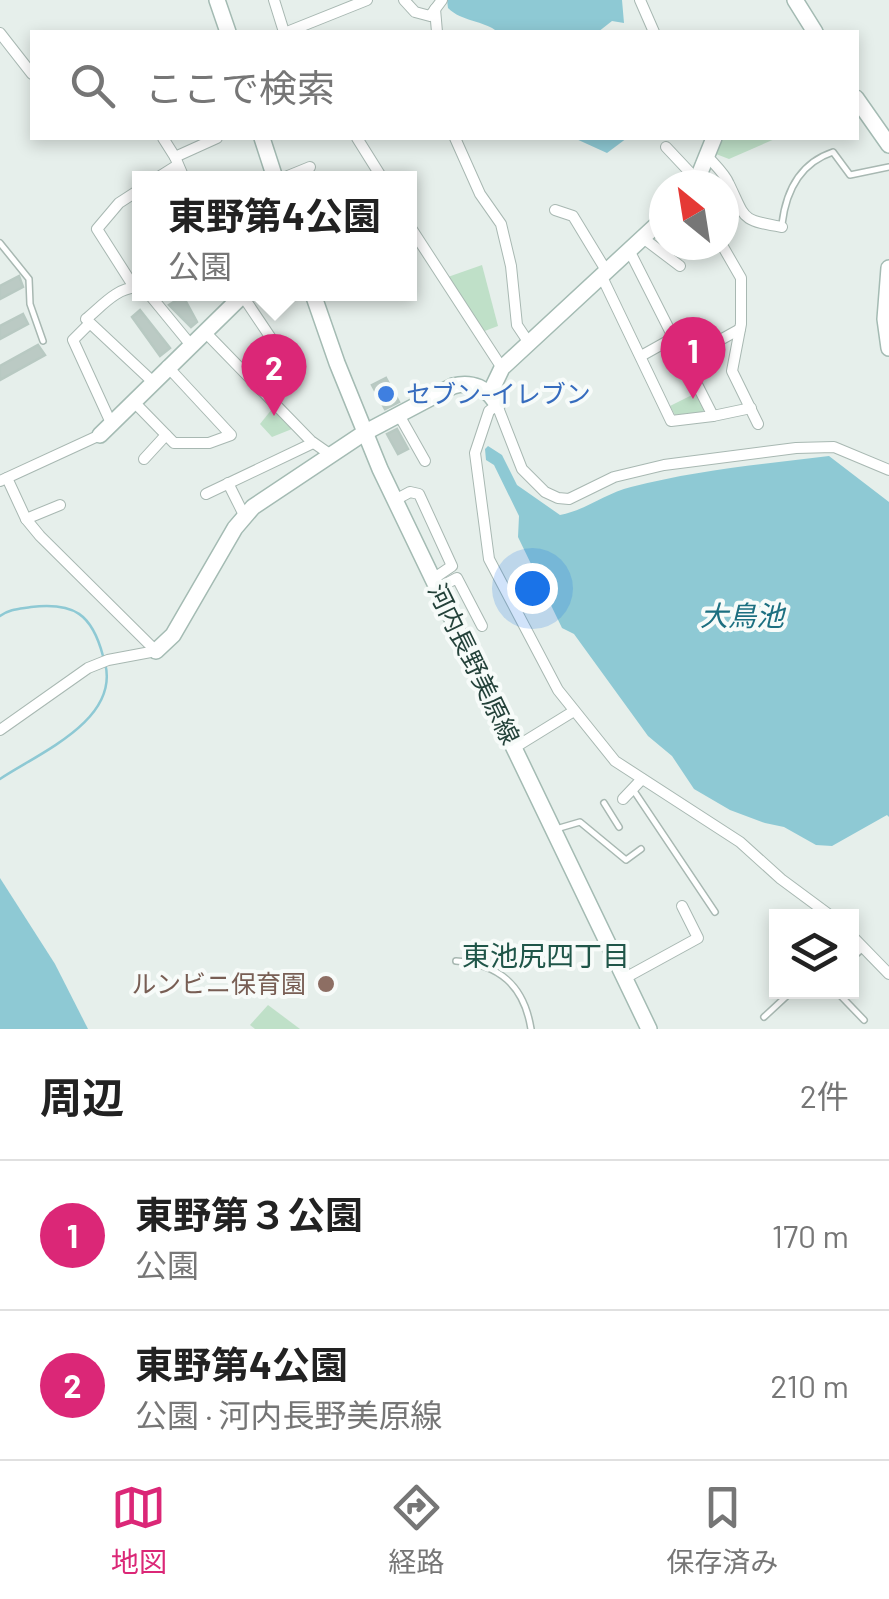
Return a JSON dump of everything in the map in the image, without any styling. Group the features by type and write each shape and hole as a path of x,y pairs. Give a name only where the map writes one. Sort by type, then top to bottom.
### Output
{"street":[{"path":"217,0 227,30"},
{"path":"274,0 282,30"},
{"path":"292,30 367,0"},
{"path":"404,0 415,12 430,16 439,4"},
{"path":"640,0 653,30"},
{"path":"795,0 814,30"},
{"path":"437,30 439,4"},
{"path":"0,33 30,71"},
{"path":"859,102 889,145"},
{"path":"164,140 181,171"},
{"path":"165,171 213,140"},
{"path":"263,140 276,171"},
{"path":"358,140 378,171"},
{"path":"455,140 480,194 501,224 512,266 517,325 528,343"},
{"path":"702,170 713,140"},
{"path":"666,147 685,170"},
{"path":"708,157 729,182 735,206 753,222 782,227"},
{"path":"299,171 310,167"},
{"path":"132,195 97,229 132,281"},
{"path":"555,210 573,216 574,230 595,248 671,421 750,408"},
{"path":"649,232 502,368 474,453 489,559 538,656 574,711 616,760 740,842 822,909"},
{"path":"417,237 502,368"},
{"path":"642,238 680,266"},
{"path":"629,250 712,416"},
{"path":"730,260 740,278 740,330 732,371 758,424"},
{"path":"889,268 885,320 889,348"},
{"path":"86,319 111,298 132,290"},
{"path":"155,301 190,344"},
{"path":"156,651 26,519 2,475 105,429 236,301"},
{"path":"248,301 285,359 261,390"},
{"name":"河内長野美原線","path":"316,301 364,434 649,1029"},
{"path":"105,429 73,340 90,323 152,381"},
{"path":"722,339 740,330"},
{"path":"204,331 313,443 331,456"},
{"path":"640,356 675,338"},
{"path":"133,400 174,443 209,443 231,434 167,366"},
{"path":"0,730 88,668 156,651 173,635 244,515 364,434 461,384 486,389 525,474 558,498 576,496 614,477 664,465 796,448 834,447 889,470"},
{"path":"399,416 425,461"},
{"path":"144,459 166,436"},
{"path":"206,494 313,443"},
{"path":"228,483 244,515"},
{"path":"395,500 410,492 419,494 452,566 436,583"},
{"path":"26,519 60,505"},
{"path":"436,583 457,578 482,626"},
{"path":"514,748 574,711"},
{"path":"623,799 642,780"},
{"path":"624,978 698,938 682,906"},
{"path":"859,944 889,974"}],"lane":[{"path":"782,227 785,199 809,163 833,152 850,175 889,167"},
{"path":"0,243 30,279 30,304 43,341"},
{"path":"632,789 715,912"},
{"path":"619,827 606,806 623,799"},
{"path":"553,830 580,822 626,860 641,849"},
{"path":"859,952 863,948"},
{"path":"456,961 481,963 508,980 526,1007 531,1029"},
{"path":"764,1017 783,999"},
{"path":"844,999 864,1020"}],"green space":[{"path":"720,140 772,140 729,159 716,154"},
{"path":"482,265 498,326 482,332 445,278"},
{"path":"698,392 703,412 675,415 670,406"},
{"path":"272,409 297,427 272,437 260,424"},
{"path":"268,1005 300,1029 255,1029 250,1025"}],"water":[{"path":"447,0 622,0 624,23 612,21 601,30 495,30 448,8"},
{"path":"578,140 624,140 607,153"},
{"name":"大鳥池","path":"488,446 502,455 517,485 560,515 655,481 829,456 889,502 889,817 832,846 816,845 784,827 730,810 694,789 672,756 648,736 574,634 562,628 518,537 519,516 494,465 486,460"},
{"path":"0,878 55,964 88,1029 0,1029"}],"building":[{"path":"19,276 23,287 0,299 0,286"},
{"path":"186,301 197,322 191,327 169,305"},
{"path":"140,310 170,348 160,356 132,317"},
{"path":"23,314 28,324 0,339 0,326"},
{"path":"38,345 45,355 0,380 0,366"},
{"name":"セブン-イレブン","path":"386,378 399,402 385,409 372,385"},
{"path":"397,429 408,449 398,454 387,434"}],"waterway":[{"path":"0,616 31,607 70,609 87,621 103,656"},
{"path":"0,779 73,733 89,718 106,683 105,663"}],"place":[{"name":"セブン-イレブン","path":"386,394"},
{"name":"東野第３公園","path":"693,399"},
{"name":"東野第4公園","path":"274,416"},
{"name":"ルンビニ保育園","path":"326,984"}],"district":[{"name":"東池尻四丁目","path":"546,956"}]}
